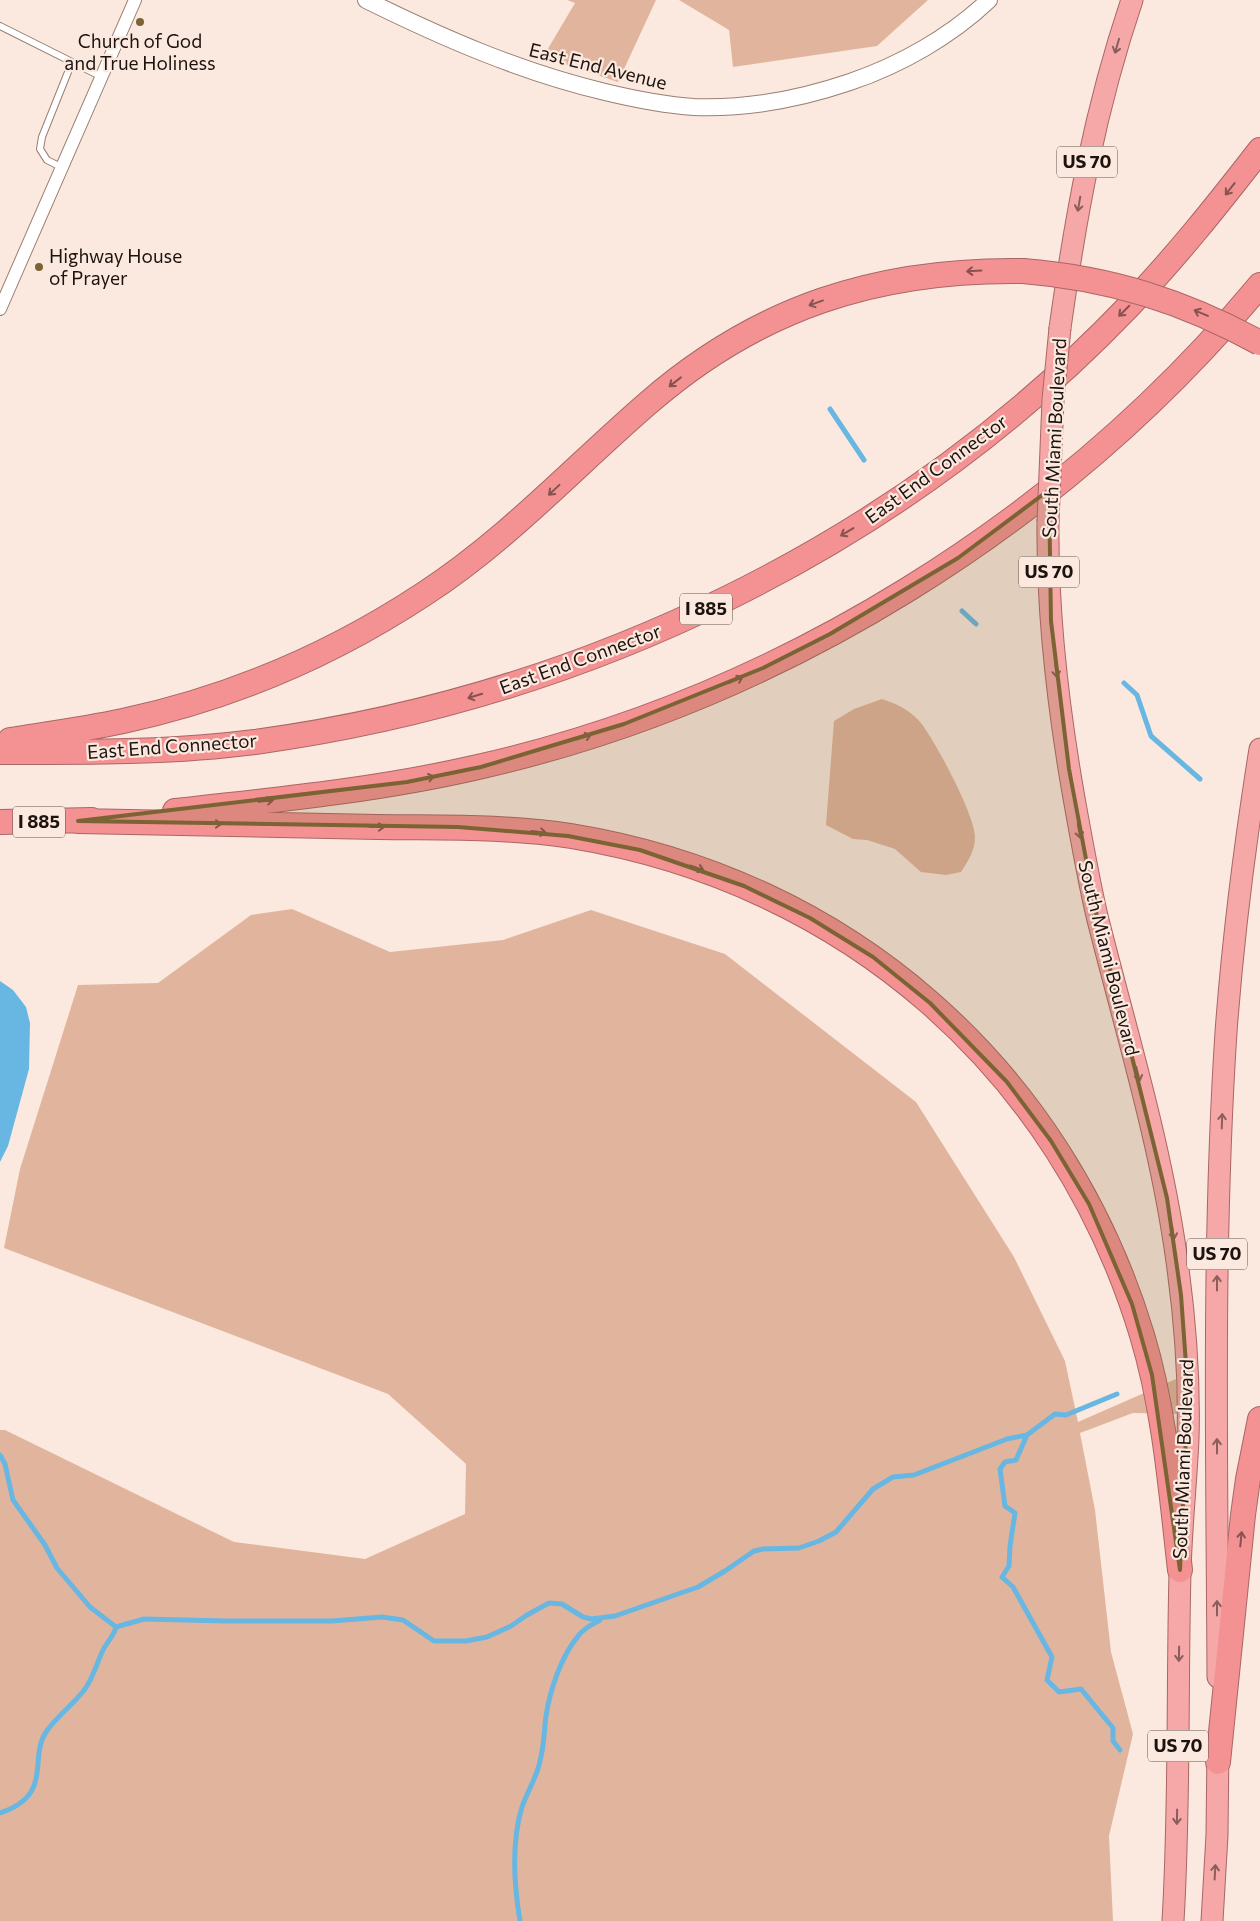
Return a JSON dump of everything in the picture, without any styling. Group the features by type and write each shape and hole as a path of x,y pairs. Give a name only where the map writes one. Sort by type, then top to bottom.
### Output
{"highway":[{"name":"South Miami Boulevard","path":"1132,0 1099,110 1084,173 1070,255 1053,400 1048,522 1051,621 1058,696 1070,778 1096,912 1145,1103 1167,1198 1181,1295 1188,1392 1188,1441 1180,1570 1177,1834 1173,1921"},
{"name":"East End Connector","path":"0,752 126,752 182,749 271,739 395,717 464,700 533,679 600,655 666,628 792,565 854,528 912,490 1024,404 1077,357 1174,257 1260,150"},
{"path":"0,742 123,721 194,703 289,667 363,631 425,593 485,550 541,502 648,403 707,358 770,321 839,294 910,277 983,270 1023,271 1093,280 1137,290 1198,312 1260,343"},
{"name":"I 885","path":"0,822 78,821 333,793 407,782 480,767 553,747 624,724 694,698 763,668 830,634 958,558 1019,514 1133,419 1187,366 1260,285"},
{"name":"South Miami Boulevard","path":"1212,1921 1217,1835 1218,1762 1217,1249 1222,1103 1240,882 1260,749"},
{"path":"78,821 458,827 532,831 568,836 640,850 684,863 744,886 810,918 873,957 930,1003 1008,1082 1051,1141 1089,1204 1132,1304 1152,1375 1165,1447 1180,1570"},
{"path":"1218,1762 1243,1516 1260,1418"}],"street":[{"path":"0,309 135,0"},
{"name":"East End Avenue","path":"366,0 449,39 528,70 580,86 632,98 662,104 712,107 738,106 800,97 872,75 936,41 989,0"}],"lane":[{"path":"0,26 102,77"},
{"path":"62,167 47,160 40,150 42,138 72,62"}],"highlighted area":[{"path":"1049,490 1051,621 1069,769 1096,912 1167,1198 1181,1295 1188,1392 1180,1570 1152,1375 1132,1304 1089,1204 1051,1141 1007,1082 930,1003 873,957 810,918 744,886 640,850 568,836 458,827 78,821 407,782 481,767 624,724 763,668 830,634 958,558"}],"shaded area":[{"path":"567,0 656,0 618,82 543,57 575,3"},
{"path":"679,0 928,0 877,46 733,67 729,30"},
{"path":"882,699 903,708 921,723 962,796 969,812 975,842 969,860 961,872 946,875 921,872 895,849 867,840 853,839 826,825 834,721 854,709"},
{"path":"292,909 390,952 503,940 591,910 725,954 916,1102 1014,1257 1065,1361 1078,1422 1176,1379 1178,1414 1133,1413 1080,1433 1095,1510 1111,1652 1133,1734 1109,1836 1113,1921 0,1921 0,1430 5,1430 234,1542 365,1559 465,1514 466,1464 388,1394 4,1248 20,1169 78,985 158,983 251,915"}],"water":[{"path":"0,981 13,990 26,1007 30,1023 29,1069 8,1146 0,1162"}],"waterway":[{"path":"830,409 864,460"},
{"path":"962,611 976,624"},
{"path":"1124,683 1137,695 1151,736 1200,779"},
{"path":"116,1627 144,1619 332,1621 382,1617 403,1620 434,1641 466,1641 487,1637 511,1626 549,1603 562,1604 583,1617 591,1619 615,1616 698,1587 754,1551 799,1548 819,1541 836,1532 873,1489 893,1477 914,1475 1007,1439 1027,1435 1055,1414 1066,1415 1117,1394"},
{"path":"1027,1435 1016,1460 1005,1462 1000,1469 1005,1506 1015,1513 1009,1566 1002,1577 1013,1587 1052,1657 1047,1680 1059,1692 1081,1689 1113,1728 1113,1741 1120,1750"},
{"path":"0,1455 5,1464 13,1500 45,1545 57,1568 90,1607 116,1627"},
{"path":"520,1921 515,1879 516,1835 522,1807 539,1767 550,1695 557,1674 573,1643 583,1630 600,1620"},
{"path":"0,1813 17,1805 31,1792 36,1778 42,1739 50,1726 88,1685 103,1650 116,1627"}],"place":[{"name":"Church of God and True Holiness","path":"140,22"},
{"name":"Highway House of Prayer","path":"39,267"}]}
